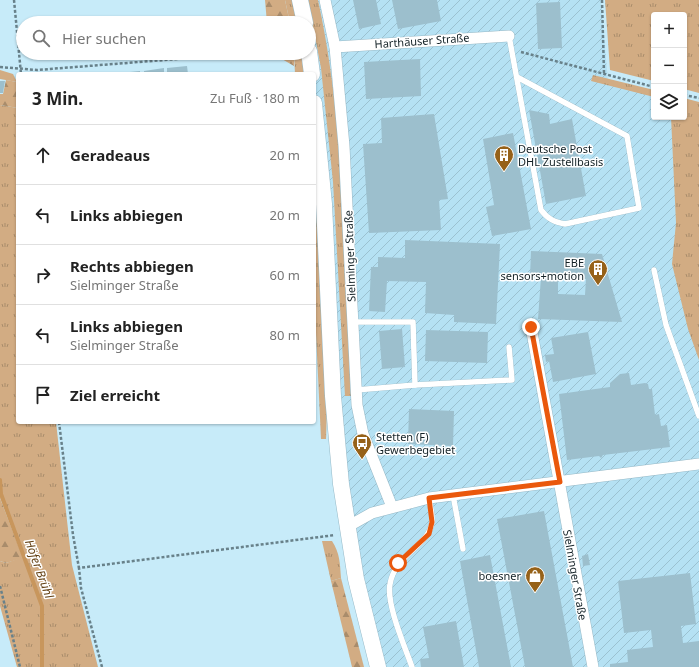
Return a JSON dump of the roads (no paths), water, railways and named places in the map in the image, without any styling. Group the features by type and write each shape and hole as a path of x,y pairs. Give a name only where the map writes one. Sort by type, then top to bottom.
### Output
{"street":[{"path":"300,0 303,16"},
{"name":"Sielminger Straße","path":"325,0 335,47 344,146 357,405 363,434 392,507"},
{"name":"Harthäuser Straße","path":"335,47 509,36"},
{"path":"310,60 312,72"},
{"name":"Sielminger Straße","path":"316,123 324,204 333,396 347,527 361,603 378,667"},
{"name":"Sielminger Straße","path":"531,327 593,667"},
{"path":"347,527 372,513 429,498 699,464"}],"lane":[{"path":"509,36 542,210 547,218 554,222 565,224 639,208 627,136 517,77"},
{"path":"654,270 666,325 699,416"},
{"path":"353,322 413,322 415,385"},
{"path":"356,390 415,385 512,380 509,347"},
{"path":"453,495 462,549"},
{"path":"412,667 389,598 390,584 398,563 429,534 432,522 429,498"}],"waterway":[{"name":"Höfer Brühl","path":"0,480 1,494 42,606 42,667"}],"place":[{"name":"Deutsche Post DHL Zustellbasis","path":"504,172"},
{"name":"EBE sensors+motion","path":"598,286"},
{"name":"Stetten (F) Gewerbegebiet","path":"362,460"},
{"name":"boesner","path":"535,593"}]}
